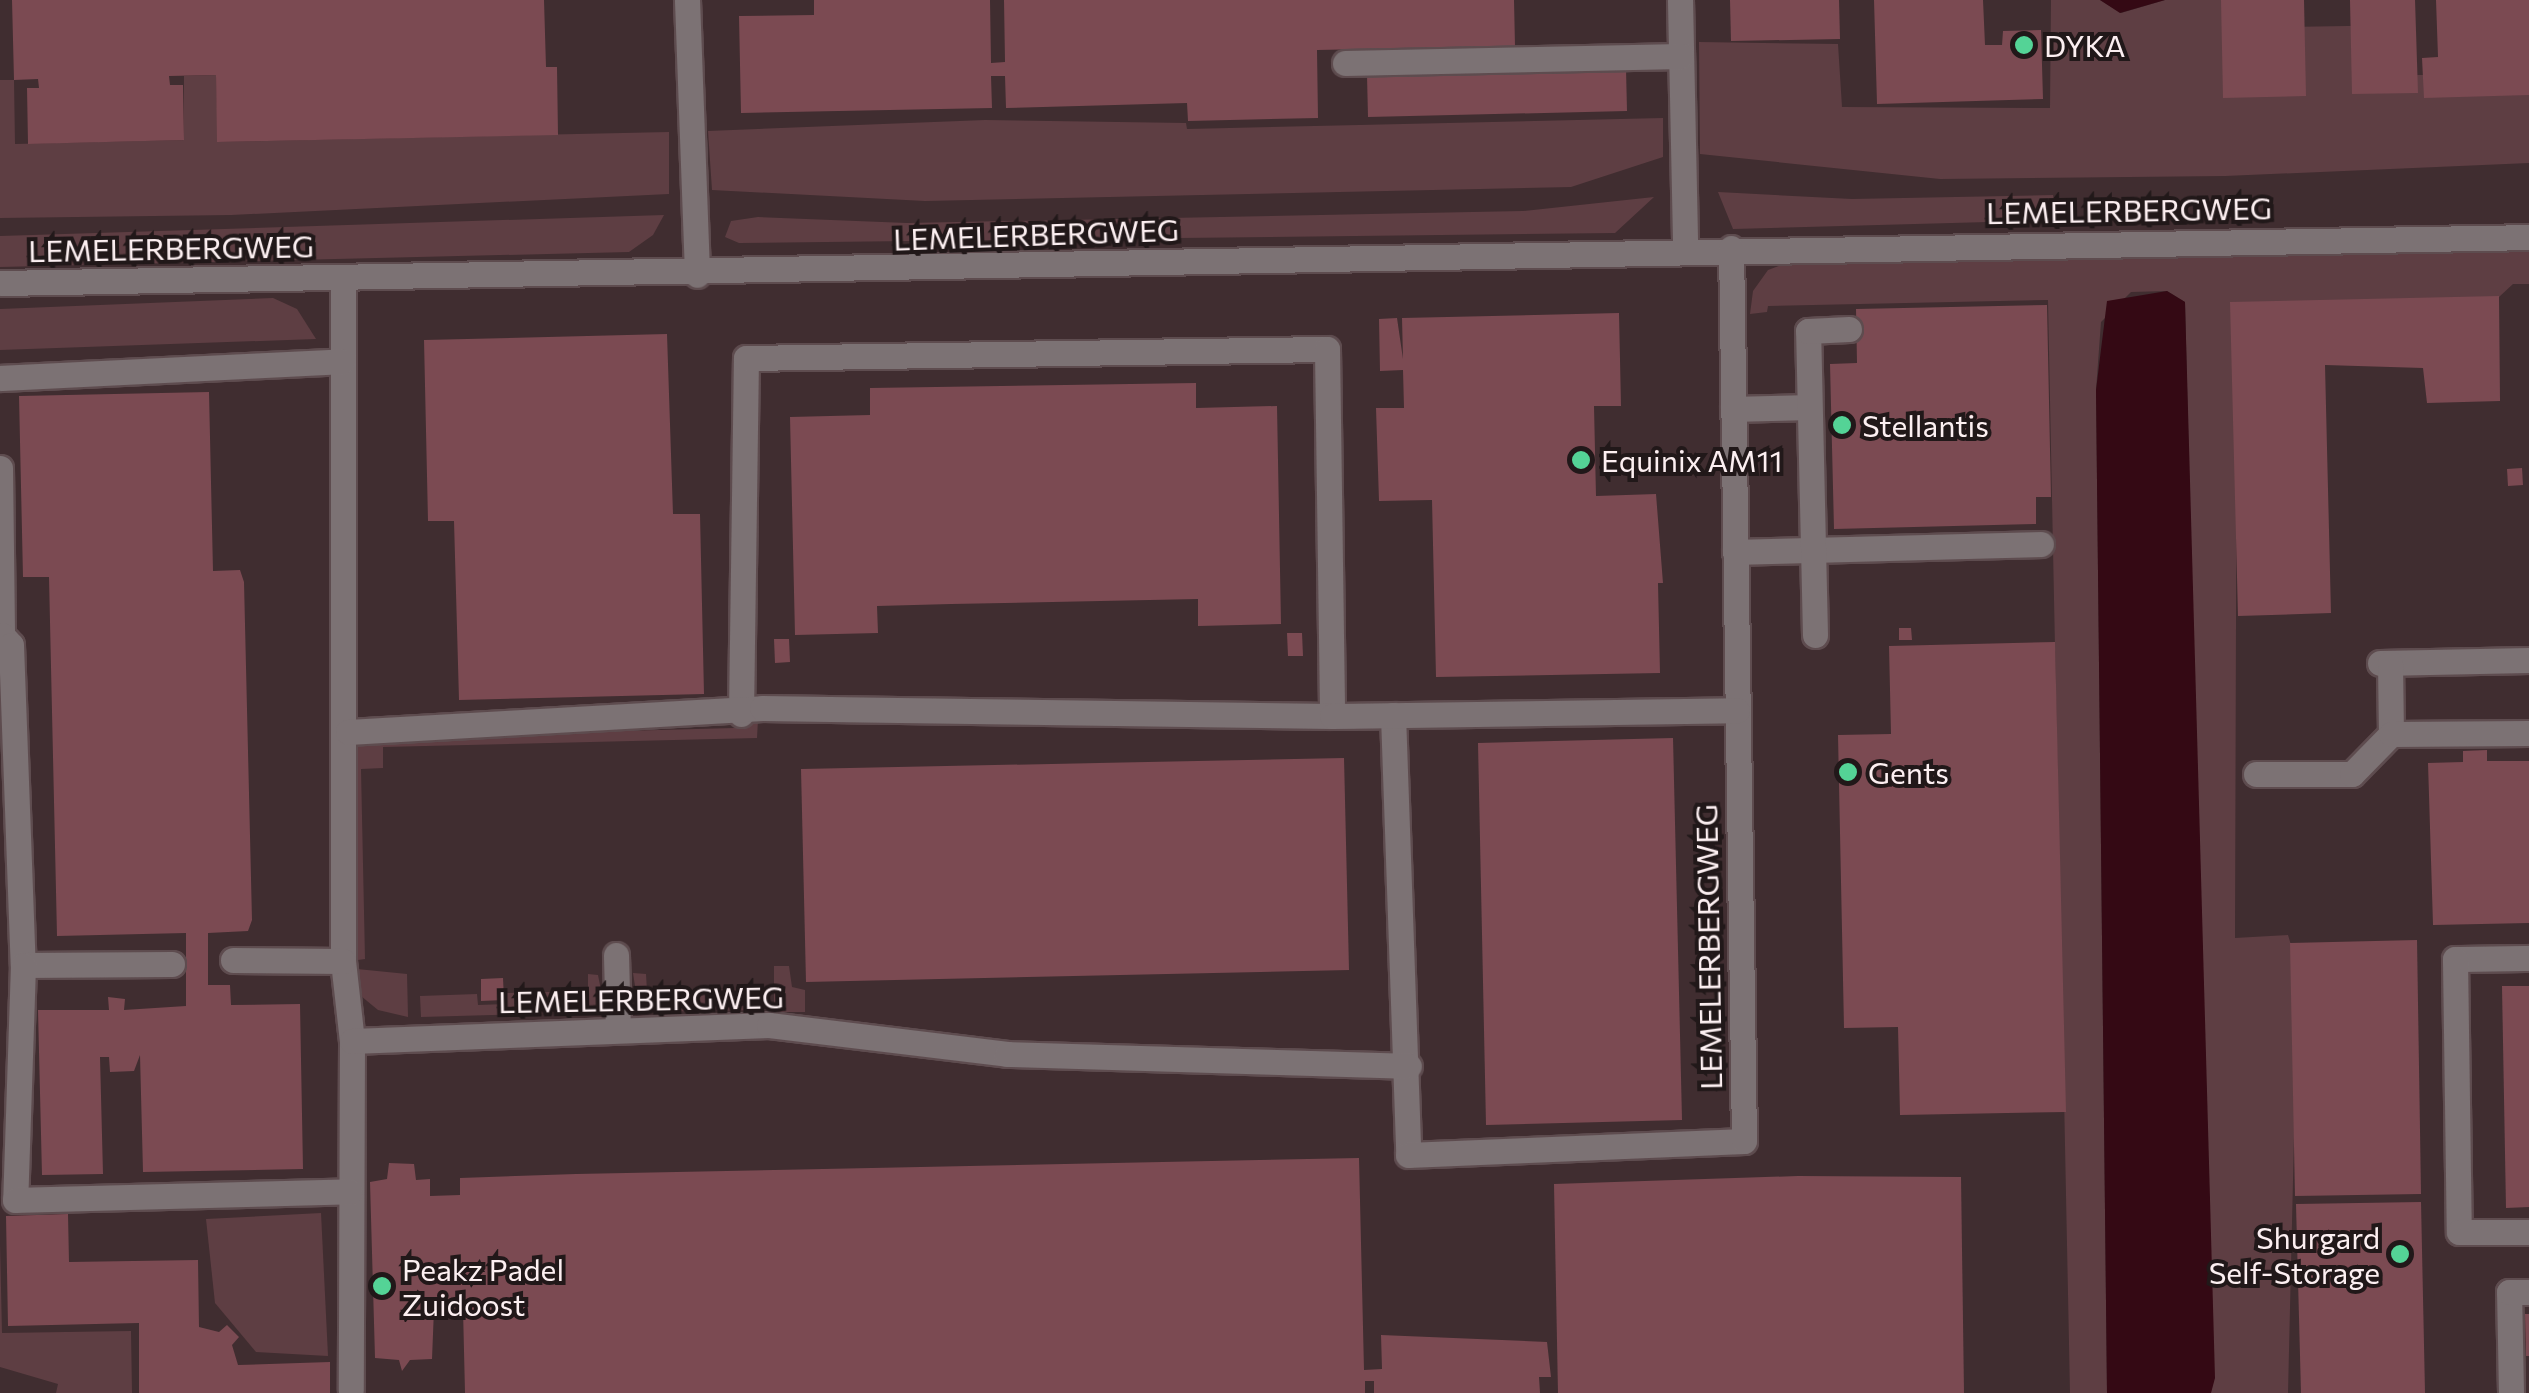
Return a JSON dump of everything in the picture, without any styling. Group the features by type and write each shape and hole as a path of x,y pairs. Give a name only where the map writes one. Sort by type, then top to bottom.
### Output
{"street":[{"path":"687,0 697,275"},
{"path":"1680,0 1685,249"},
{"path":"1345,63 1681,56"},
{"name":"LEMELERBERGWEG","path":"0,283 697,275 1731,248 2529,237"},
{"name":"LEMELERBERGWEG","path":"352,1041 769,1025 1007,1054 1409,1066 1408,1155 1744,1141 1731,248"},
{"name":"LEMELERBERGWEG","path":"343,278 348,732 343,962 352,1041 351,1390"},
{"path":"1815,635 1808,331 1849,330"},
{"path":"740,714 746,358 1327,349 1332,716"},
{"path":"0,378 342,361"},
{"path":"1733,409 1809,408"},
{"path":"0,468 2,636 11,645 23,965 15,1200 350,1190"},
{"path":"1735,552 2041,544"},
{"path":"2391,734 2385,663 2529,660"},
{"path":"348,732 740,714 762,708 1332,716 1737,710"},
{"path":"1393,715 1409,1066"},
{"path":"2256,774 2352,774 2391,734 2529,733"},
{"path":"616,955 618,1029"},
{"path":"2529,958 2455,959 2459,1232 2529,1232"},
{"path":"233,960 343,962"},
{"path":"23,965 172,964"},
{"path":"2511,1393 2509,1292 2529,1292"}],"shaded area":[{"path":"2051,0 2100,0 2121,13 2165,0 2227,0 2228,28 2409,25 2409,75 2529,75 2529,163 2225,176 1940,179 1700,154 1699,42 1838,44 1842,107 2050,108"},
{"path":"2100,0 2165,0 2120,13"},
{"path":"216,75 218,142 669,132 669,194 231,215 0,218 0,80 14,80 15,144 184,140 184,76"},
{"path":"1663,118 1663,157 1571,187 925,201 712,190 708,131 985,120 1186,123 1187,129"},
{"path":"1718,192 1852,199 2053,195 2058,220 1733,229"},
{"path":"1654,197 1615,233 739,243 725,237 731,221 758,217 907,223 1523,211"},
{"path":"664,215 653,235 629,252 0,267 0,236"},
{"path":"2529,248 2529,284 2513,284 2499,297 2237,304 2235,938 2288,935 2298,968 2288,1393 2211,1393 2185,302 2167,291 2131,292 2101,322 2096,390 2107,1393 2070,1393 2048,300 1768,306 1767,312 1750,314 1753,291 1768,270 1787,263"},
{"path":"2167,291 2185,302 2215,1378 2211,1393 2107,1393 2096,390 2107,301"},
{"path":"273,298 297,309 316,339 0,350 0,309"},
{"path":"758,720 757,738 383,747 383,768 361,769 365,959 358,960 354,795 356,747 365,738 734,728"},
{"path":"774,966 789,966 792,987 805,990 805,1012 774,1012"},
{"path":"357,969 407,974 408,1017 378,1010 361,996"},
{"path":"633,973 646,974 647,991 769,988 767,1010 639,1012"},
{"path":"588,974 598,975 603,1000 592,1012 421,1017 420,996 477,994 478,1005 506,1004 507,993 588,991"},
{"path":"321,1213 328,1356 256,1352 215,1303 206,1219"},
{"path":"0,1243 2,1333 131,1331 132,1393 56,1393 58,1384 0,1367"}],"building":[{"path":"12,0 544,0 546,67 557,67 558,135 217,142 216,75 169,76 170,85 183,85 184,140 28,144 27,88 39,88 38,79 14,80"},
{"path":"814,0 990,0 991,63 1005,62 1004,0 1514,0 1515,46 1317,50 1318,118 1188,121 1187,103 1006,108 1005,76 991,76 992,108 741,113 739,16 814,15"},
{"path":"1730,0 1839,0 1840,39 1731,41"},
{"path":"1874,0 1983,0 1985,45 2002,45 2003,31 2041,30 2043,99 1877,104"},
{"path":"2221,0 2304,0 2306,96 2223,98"},
{"path":"2350,0 2415,0 2418,93 2352,94"},
{"path":"2436,0 2529,0 2529,95 2424,98 2422,58 2438,57"},
{"path":"1626,69 1627,111 1368,117 1367,75"},
{"path":"2499,296 2500,401 2427,403 2423,368 2325,365 2331,613 2238,616 2230,302"},
{"path":"2047,305 2051,497 2036,497 2036,524 1834,529 1830,364 1857,363 1856,309"},
{"path":"1619,313 1621,406 1594,406 1596,496 1656,494 1663,583 1658,583 1660,673 1436,677 1432,500 1379,501 1376,408 1404,408 1403,370 1380,371 1379,319 1397,318 1403,359 1402,318"},
{"path":"667,334 673,514 700,514 704,694 459,700 454,521 428,521 424,340"},
{"path":"1196,383 1196,408 1277,406 1281,624 1198,626 1198,599 951,604 877,606 878,633 795,635 790,417 870,415 870,388"},
{"path":"209,392 213,571 240,570 244,582 252,920 248,931 208,933 208,985 230,985 231,1005 300,1004 303,1169 143,1172 140,1055 134,1071 110,1072 109,1057 100,1057 103,1174 42,1175 38,1010 109,1010 108,997 125,999 124,1010 186,1006 186,933 57,936 49,577 23,577 19,396"},
{"path":"2522,468 2523,485 2508,486 2507,469"},
{"path":"1899,628 1911,628 1912,640 1899,640"},
{"path":"1287,633 1302,633 1303,656 1288,656"},
{"path":"774,639 789,639 790,662 775,663"},
{"path":"2055,642 2066,1112 1900,1115 1898,1027 1844,1028 1838,735 1891,734 1889,646"},
{"path":"1673,738 1682,1120 1486,1125 1478,743"},
{"path":"2487,750 2487,761 2529,761 2529,923 2433,925 2428,763 2463,762 2463,751"},
{"path":"1344,758 1349,970 806,982 801,769"},
{"path":"2417,940 2421,1194 2295,1196 2290,943"},
{"path":"503,978 504,1000 481,1001 481,979"},
{"path":"2502,986 2529,986 2529,1207 2506,1208"},
{"path":"1359,1158 1364,1370 1382,1369 1381,1335 1547,1342 1551,1377 1539,1377 1540,1393 1374,1393 1374,1381 1365,1381 1365,1393 465,1393 463,1309 434,1309 432,1359 410,1360 402,1371 399,1360 375,1358 370,1182 387,1179 389,1163 414,1164 416,1180 430,1179 430,1196 460,1195 460,1178"},
{"path":"1798,1176 1961,1177 1964,1393 1558,1393 1554,1184"},
{"path":"2421,1202 2425,1393 2301,1393 2296,1204"},
{"path":"68,1214 69,1262 198,1260 199,1327 219,1332 227,1325 239,1337 232,1345 238,1365 330,1362 330,1393 139,1393 139,1323 8,1326 6,1216"},
{"path":"2525,1314 2529,1314 2529,1356 2526,1356"}],"place":[{"name":"DYKA","path":"2024,45"},
{"name":"Stellantis","path":"1842,425"},
{"name":"Equinix AM11","path":"1581,460"},
{"name":"Gents","path":"1848,772"},
{"name":"Shurgard Self-Storage","path":"2400,1254"},
{"name":"Peakz Padel Zuidoost","path":"382,1286"}]}
